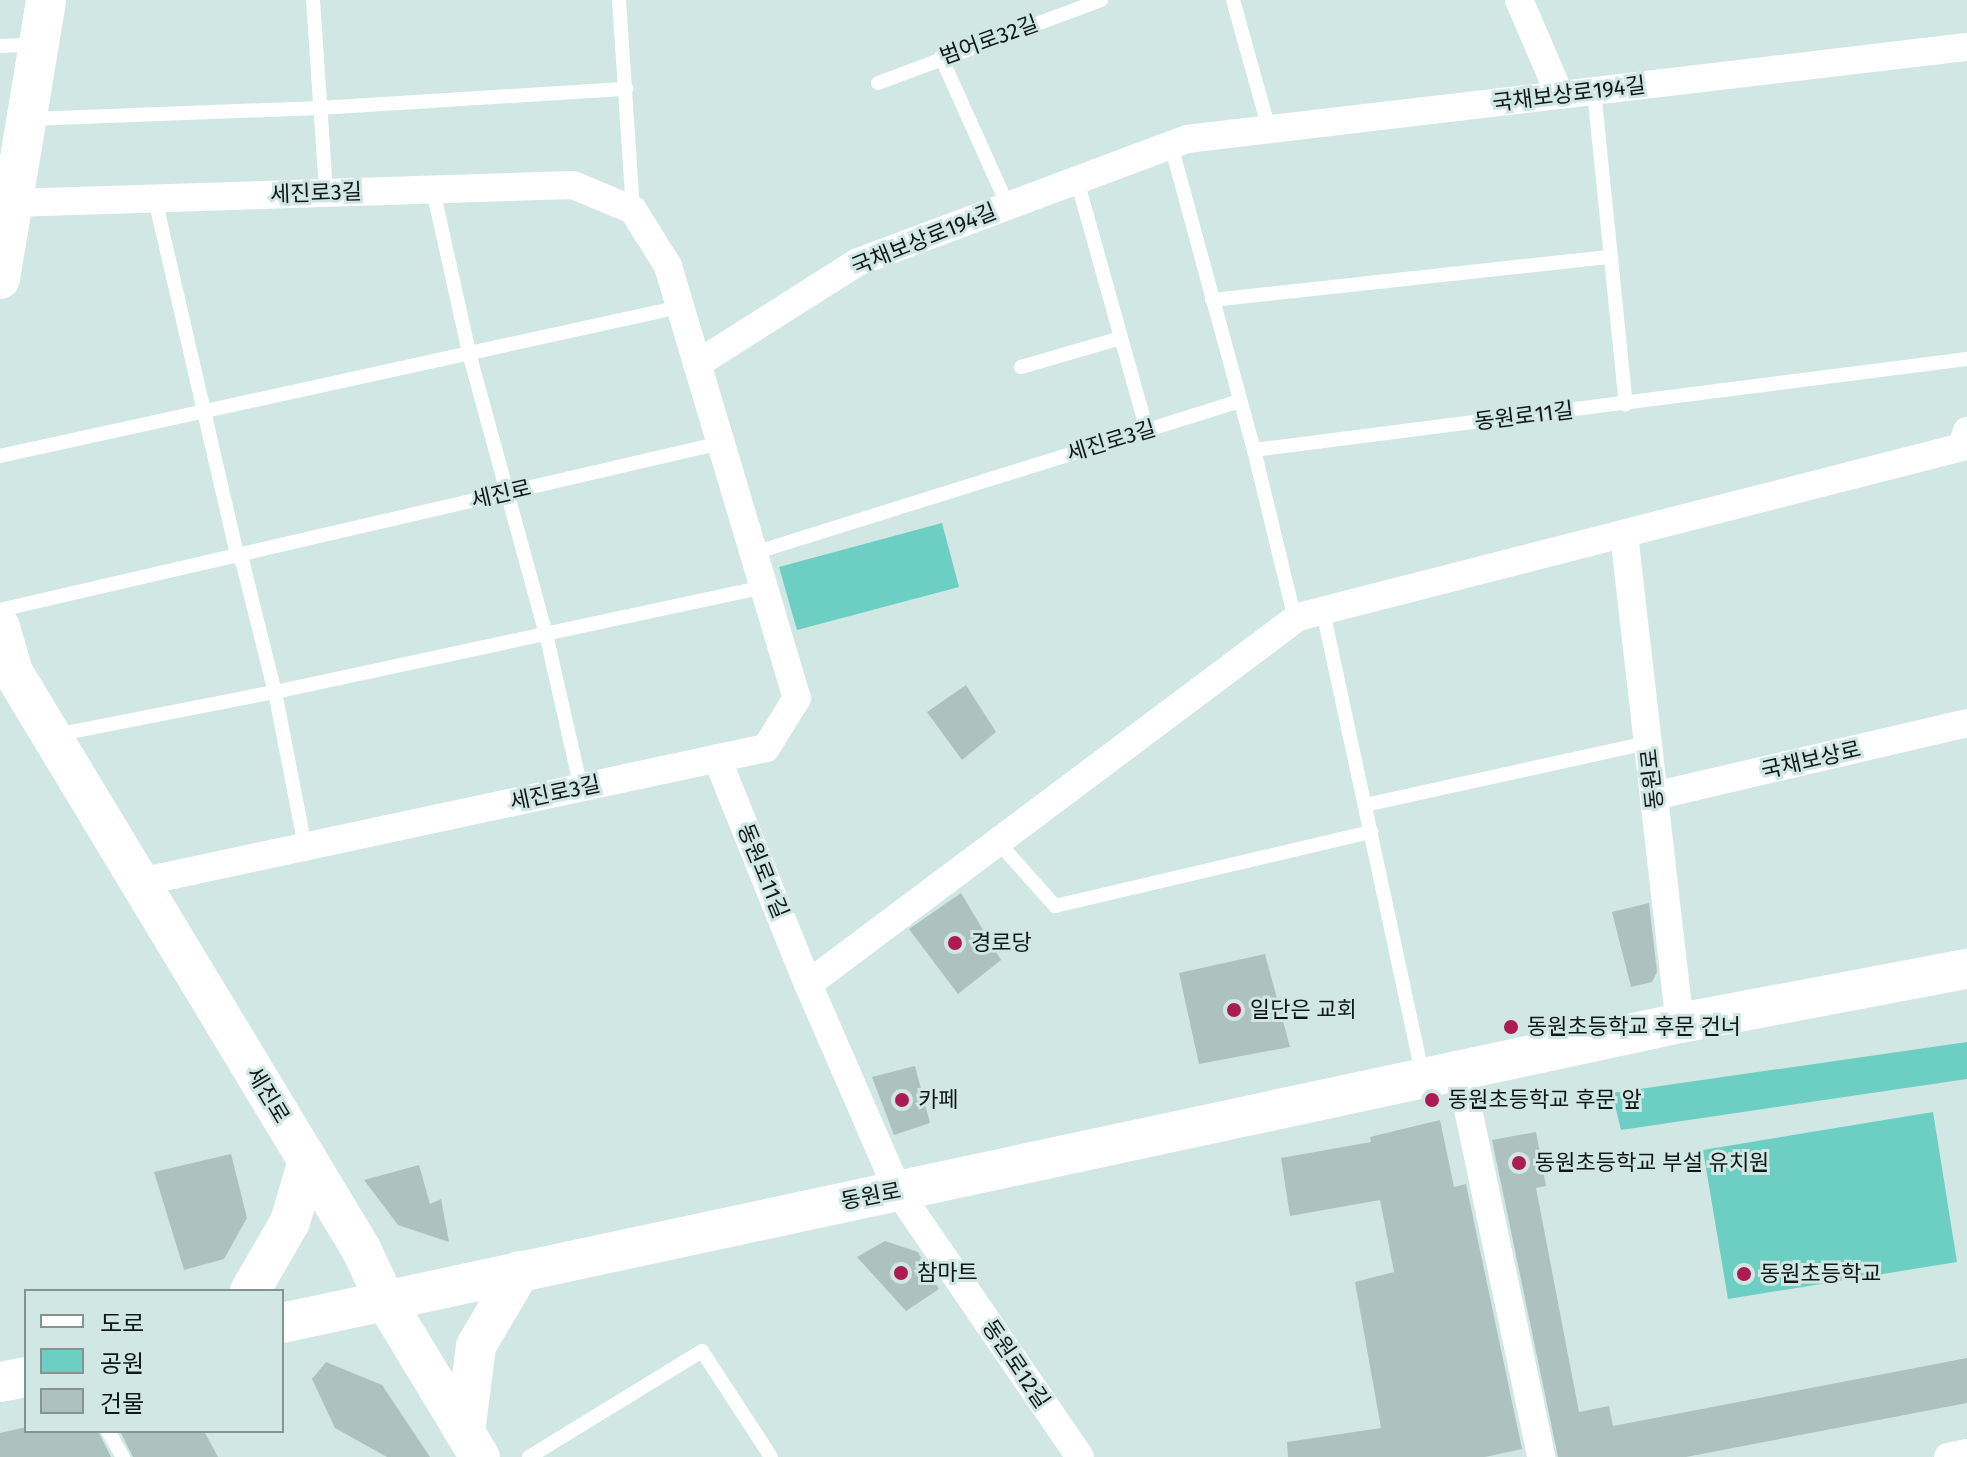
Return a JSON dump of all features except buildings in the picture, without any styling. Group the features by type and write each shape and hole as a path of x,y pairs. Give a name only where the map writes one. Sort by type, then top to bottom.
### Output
{"main road":[{"path":"0,279 20,132 46,0"},
{"name":"세진로","path":"0,627 13,672 361,1249 386,1302 472,1445"},
{"name":"동원로","path":"284,1323 1680,1023 1967,969"},
{"path":"251,1289 290,1222 308,1161"},
{"path":"472,1445 476,1346 520,1271"}],"street":[{"path":"1519,0 1560,95"},
{"name":"국채보상로194길","path":"697,364 858,262 1187,139 1967,47"},
{"name":"세진로3길","path":"7,225 155,199 573,185 633,210 668,266 797,698 766,748 140,882"},
{"path":"808,984 1295,620 1965,442"},
{"name":"동원로","path":"1624,534 1680,1023"},
{"name":"국채보상로","path":"1654,796 1967,723"},
{"name":"동원로11길","path":"717,758 808,984 898,1191"},
{"path":"1442,1075 1541,1457"},
{"name":"동원로12길","path":"898,1191 1080,1457"},
{"path":"1948,1457 1967,1453"}],"lane":[{"path":"313,0 326,193"},
{"path":"619,0 633,210"},
{"name":"범어로32길","path":"878,83 1101,0"},
{"path":"1233,0 1269,129"},
{"path":"0,46 39,44"},
{"path":"941,57 1008,206"},
{"path":"20,132 320,108 626,89"},
{"path":"1594,91 1626,404"},
{"path":"1171,145 1254,450 1295,620"},
{"path":"1077,180 1147,430"},
{"path":"433,190 469,353 546,634 581,788"},
{"path":"155,199 237,555 243,564 275,692 305,847"},
{"path":"1212,300 1611,257"},
{"path":"0,456 680,307"},
{"path":"1021,367 1121,338"},
{"name":"동원로11길","path":"1254,450 1967,359"},
{"name":"세진로3길","path":"754,553 1240,401"},
{"name":"세진로","path":"0,610 721,443"},
{"path":"51,736 275,692 764,587"},
{"path":"1323,611 1371,832 1442,1075"},
{"path":"1365,805 1648,743"},
{"path":"998,842 1055,906 1371,832"},
{"path":"529,1457 702,1351 771,1457"},
{"path":"109,1433 123,1457"}],"green space":[{"path":"942,523 959,587 797,630 779,567"},
{"path":"1967,1042 1967,1079 1621,1130 1612,1093"},
{"path":"1933,1112 1957,1262 1728,1299 1703,1150"}],"place":[{"name":"경로당","path":"955,943"},
{"name":"일단은 교회","path":"1234,1010"},
{"name":"동원초등학교 후문 건너","path":"1511,1027"},
{"name":"카페","path":"902,1100"},
{"name":"동원초등학교 후문 앞","path":"1432,1100"},
{"name":"동원초등학교 부설 유치원","path":"1519,1163"},
{"name":"참마트","path":"901,1273"},
{"name":"동원초등학교","path":"1744,1274"}]}
